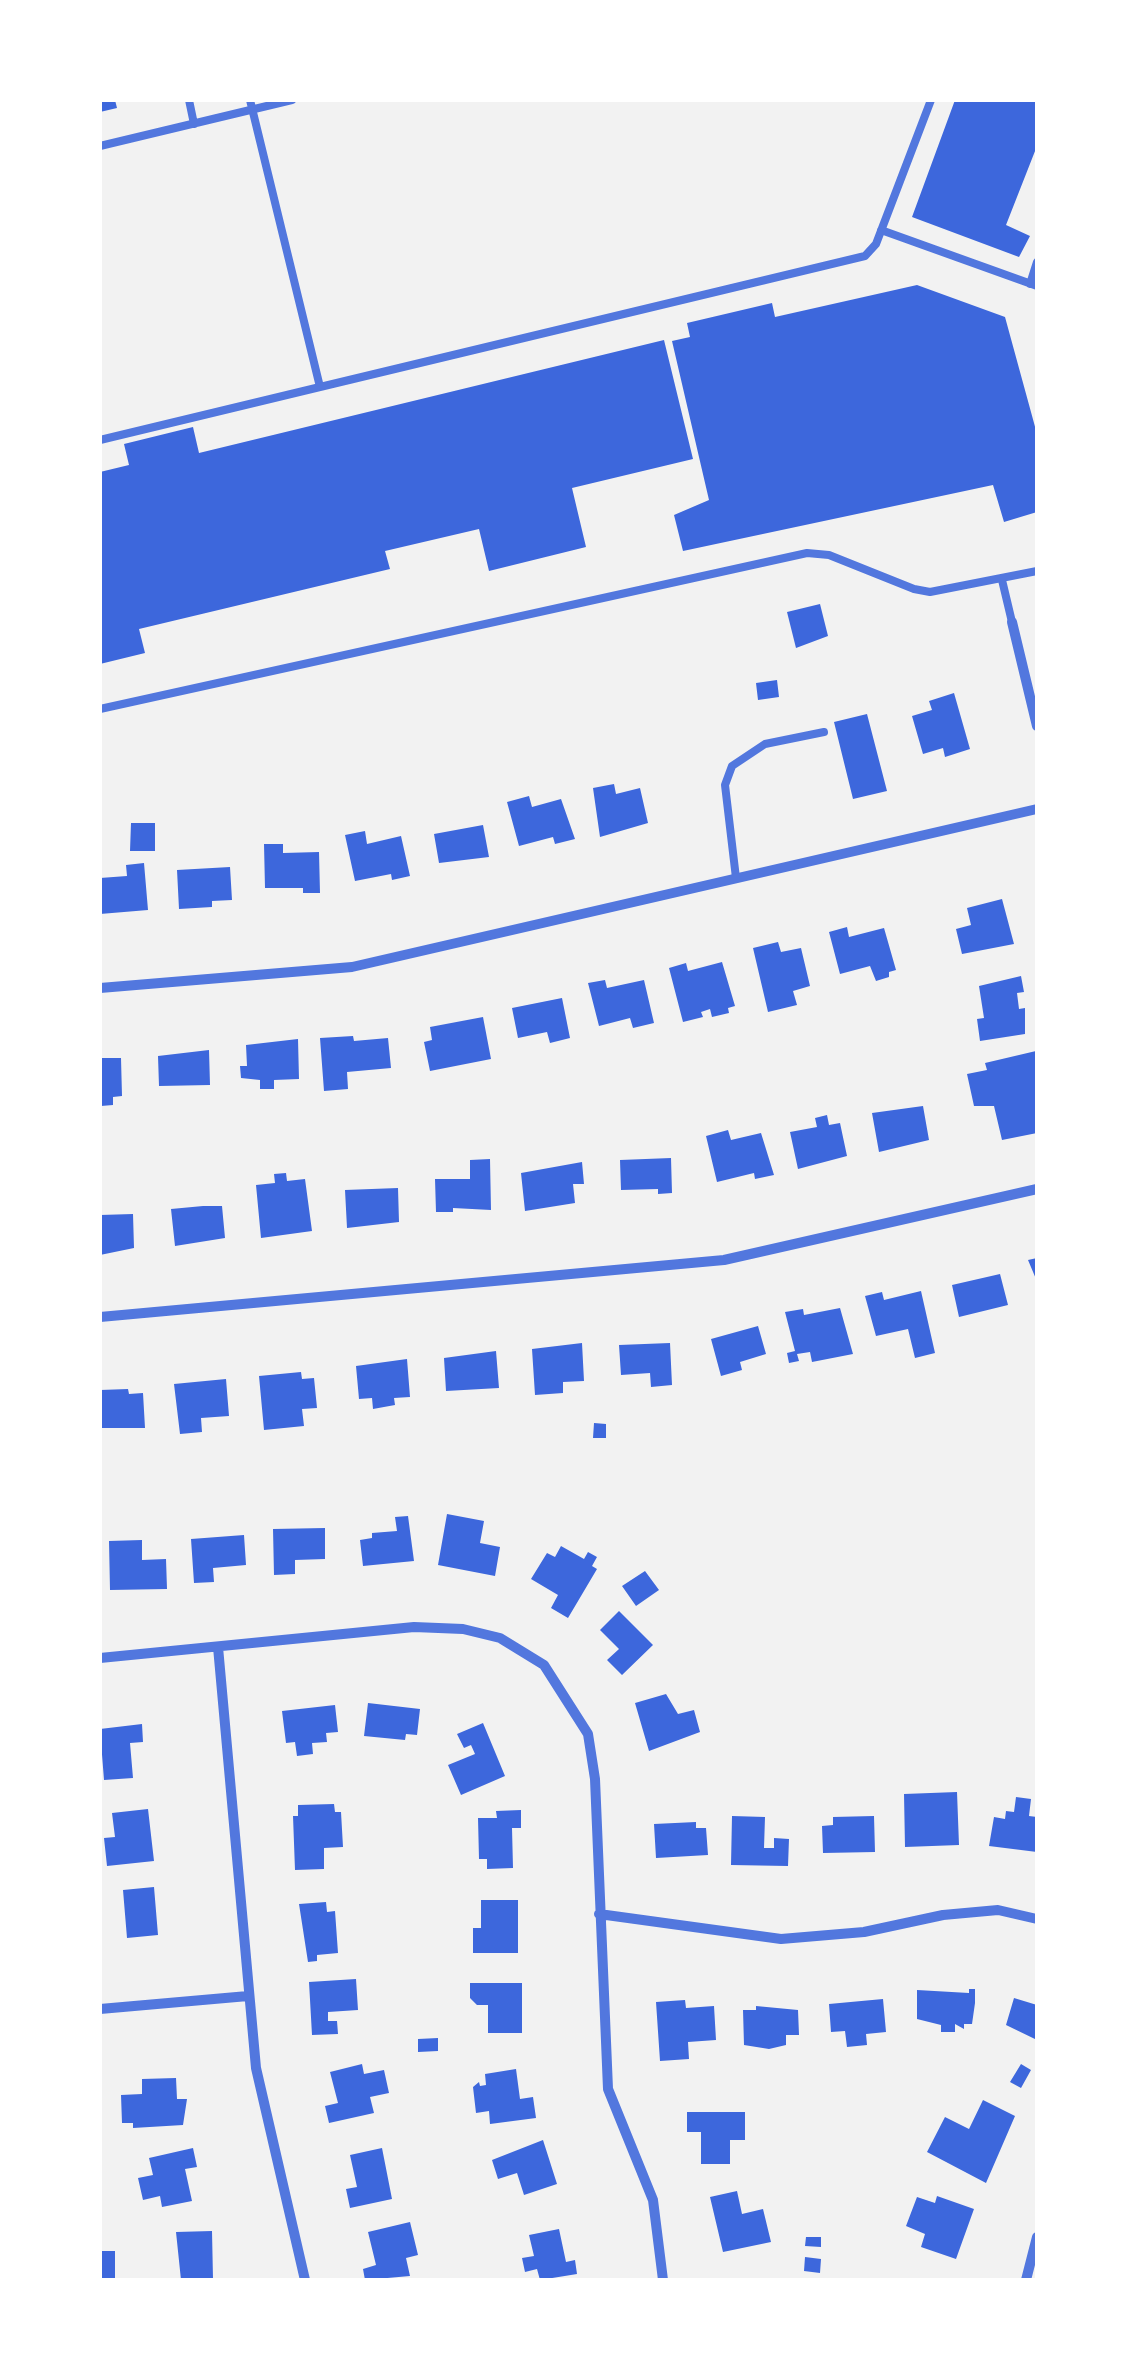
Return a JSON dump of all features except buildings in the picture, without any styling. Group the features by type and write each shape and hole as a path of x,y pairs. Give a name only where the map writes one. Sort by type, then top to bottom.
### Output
{"street":[{"path":"1012,622 1037,726"},
{"path":"100,988 352,967 1037,809"},
{"path":"100,1317 724,1260 1037,1189"},
{"path":"100,1658 414,1628 464,1629 500,1638 544,1665 588,1734 595,1779 608,2089 653,2200 663,2280"},
{"path":"218,1647 256,2068 305,2280"},
{"path":"599,1914 780,1939 864,1932 942,1915 998,1910 1037,1919"},
{"path":"100,2009 248,1996"},
{"path":"1026,2280 1037,2236"}],"lane":[{"path":"188,100 194,124"},
{"path":"100,146 194,124 252,104 292,100"},
{"path":"100,440 866,256 881,230 931,100"},
{"path":"252,104 320,386"},
{"path":"881,230 1034,285 1037,262"},
{"path":"100,709 806,553 829,555 930,592 1037,572"},
{"path":"1002,580 1012,622"},
{"path":"736,878 724,785 732,766 766,744 824,732"}]}
